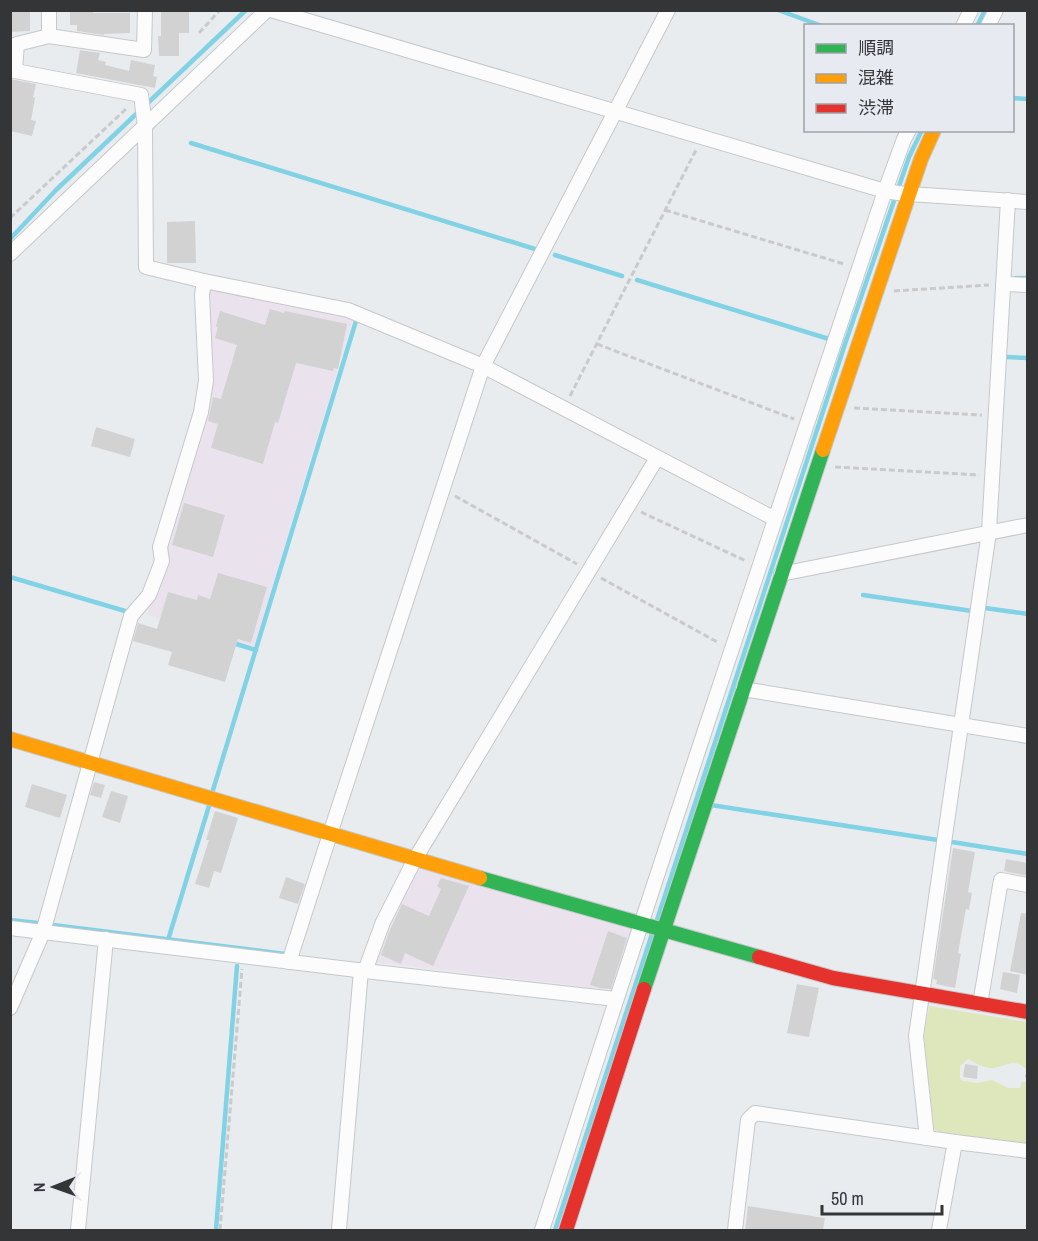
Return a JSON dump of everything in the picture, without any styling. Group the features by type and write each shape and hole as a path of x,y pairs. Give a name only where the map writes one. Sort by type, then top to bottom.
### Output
{"street":[{"path":"49,10 49,36"},
{"path":"145,10 144,50 49,36 17,44 13,70 141,95 145,123 146,267 348,310 483,366 774,519"},
{"path":"10,254 145,123 269,10 887,192 1028,202"},
{"path":"290,962 483,366 668,10"},
{"path":"964,24 971,10"},
{"path":"989,24 996,10"},
{"path":"542,1230 774,519 908,132"},
{"path":"566,1230 661,930 743,689 779,574 818,466 907,194 933,132"},
{"path":"927,1138 916,1036 989,532 1008,200"},
{"path":"10,1008 43,932 131,616 149,595 162,561 160,547 201,412 206,381 202,295 204,280"},
{"path":"1003,284 1028,285"},
{"path":"339,1230 363,971 383,922 415,859 657,458"},
{"path":"760,567 779,574 1028,525"},
{"path":"743,689 1028,736"},
{"path":"10,739 415,859 833,978 1028,1012"},
{"path":"980,1004 1002,880 1028,885"},
{"path":"10,928 616,999"},
{"path":"78,1230 106,939"},
{"path":"735,1230 748,1120 755,1113 1028,1151"},
{"path":"939,1230 955,1142"}],"path":[{"path":"199,33 220,10"},
{"path":"10,218 141,95"},
{"path":"564,409 702,138"},
{"path":"665,210 859,269"},
{"path":"876,292 1003,284"},
{"path":"597,344 807,424"},
{"path":"837,407 996,416"},
{"path":"818,466 992,476"},
{"path":"628,506 760,567"},
{"path":"220,1230 243,956"}],"shaded area":[{"path":"212,289 353,319 254,647 147,615 166,558 166,545 204,413 207,296"},
{"path":"421,868 633,930 614,990 373,962 412,873"}],"green space":[{"path":"929,1006 1027,1022 1027,1070 1014,1063 988,1068 968,1059 960,1066 960,1078 963,1081 978,1083 992,1080 1008,1088 1020,1088 1022,1082 1027,1082 1027,1144 940,1132 934,1129 924,1036"}],"building":[{"path":"10,10 30,10 30,31 10,32"},
{"path":"70,11 130,13 130,33 104,35 77,31 77,25 70,25"},
{"path":"161,11 189,11 189,33 179,33 179,56 159,56 158,36 161,36"},
{"path":"80,50 100,53 98,60 106,62 105,65 129,71 131,60 155,65 153,76 157,77 155,88 76,73"},
{"path":"10,79 36,84 31,120 36,121 32,136 10,131"},
{"path":"195,221 196,263 167,263 167,222"},
{"path":"270,309 347,324 338,369 334,368 333,371 296,363 263,464 211,448 218,424 208,421 213,397 221,399 237,345 215,338 220,311 265,325"},
{"path":"96,427 135,439 130,457 91,446"},
{"path":"184,503 225,515 213,557 172,545"},
{"path":"218,573 267,587 251,643 238,639 225,682 168,665 172,652 133,641 138,623 157,629 168,592 197,600 198,595 210,599"},
{"path":"94,782 105,785 101,798 90,795"},
{"path":"32,784 67,795 60,818 25,807"},
{"path":"111,791 128,796 120,823 102,817"},
{"path":"215,811 238,818 221,873 214,871 209,888 195,884 209,840 206,840"},
{"path":"953,848 975,852 968,892 972,893 969,910 966,909 958,953 961,954 955,988 936,984 937,980 933,979"},
{"path":"1006,859 1028,863 1028,876 1004,871"},
{"path":"286,877 305,884 298,904 279,898"},
{"path":"441,878 469,886 433,966 405,953 401,964 381,955 402,904 429,916 441,889 437,886"},
{"path":"1021,913 1028,914 1028,975 1010,971"},
{"path":"608,931 627,938 611,989 590,985"},
{"path":"1003,972 1020,975 1017,993 1000,989"},
{"path":"797,984 819,988 809,1037 787,1033"},
{"path":"965,1064 978,1066 977,1079 963,1077"},
{"path":"748,1206 825,1218 823,1230 745,1230"}],"waterway":[{"path":"10,239 56,190 246,10"},
{"path":"778,10 816,24"},
{"path":"978,24 985,10"},
{"path":"1014,98 1028,99"},
{"path":"656,923 845,344 909,157 921,132"},
{"path":"191,143 535,249"},
{"path":"555,255 622,276"},
{"path":"1016,278 1028,278"},
{"path":"637,280 829,339 830,336"},
{"path":"213,790 356,321"},
{"path":"1006,357 1028,358"},
{"path":"10,577 125,611"},
{"path":"863,595 972,611 973,608"},
{"path":"985,608 1028,614"},
{"path":"233,643 256,650"},
{"path":"711,807 711,805 938,840"},
{"path":"168,940 209,806"},
{"path":"952,842 1028,854"},
{"path":"10,920 38,923"},
{"path":"53,925 285,954"},
{"path":"555,1230 653,931"},
{"path":"216,1230 237,966"}],"traffic: fast":[{"path":"644,989 823,450"},
{"path":"480,878 759,957"}],"traffic: slow":[{"path":"823,450 921,159 933,132"},
{"path":"10,739 480,878"}],"traffic: jam":[{"path":"759,957 833,978 1028,1012"},
{"path":"566,1230 644,989"}]}
